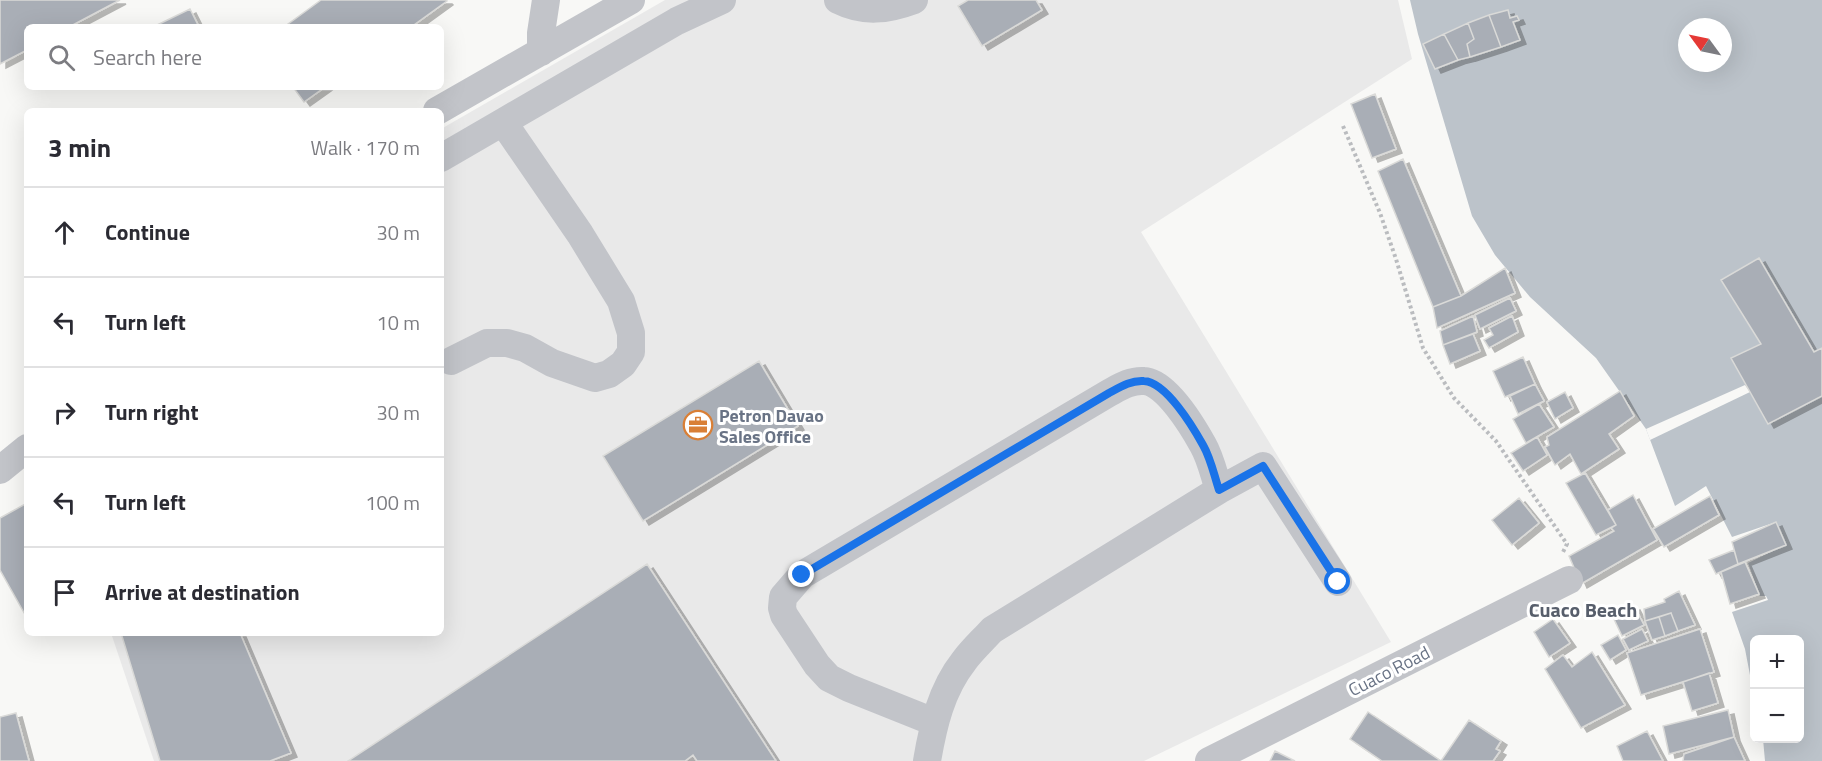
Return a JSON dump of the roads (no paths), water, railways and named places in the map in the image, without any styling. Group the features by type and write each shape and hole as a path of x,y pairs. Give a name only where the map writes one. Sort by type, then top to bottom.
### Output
{"street":[{"path":"541,52 541,33 546,0"},
{"path":"442,108 631,0"},
{"path":"444,156 677,21 722,0"},
{"path":"838,0 872,10 893,8 914,0"},
{"path":"451,361 487,343 507,343 525,348 552,363 595,378 609,374 623,364 631,352 631,333 621,301 580,234 503,122"},
{"path":"934,722 849,688 829,678 817,666 784,615 782,608 783,597 802,575 1109,393 1132,382 1147,381 1159,386 1172,398 1204,446 1219,490"},
{"path":"0,470 24,450"},
{"path":"927,761 934,722 948,688 963,662 992,630 1219,490 1263,466 1338,582"},
{"name":"Cuaco Road","path":"1209,761 1569,580"}],"place":[{"name":"Petron Davao Sales Office","path":"698,425"}],"district":[{"name":"Cuaco Beach","path":"1583,609"}]}
